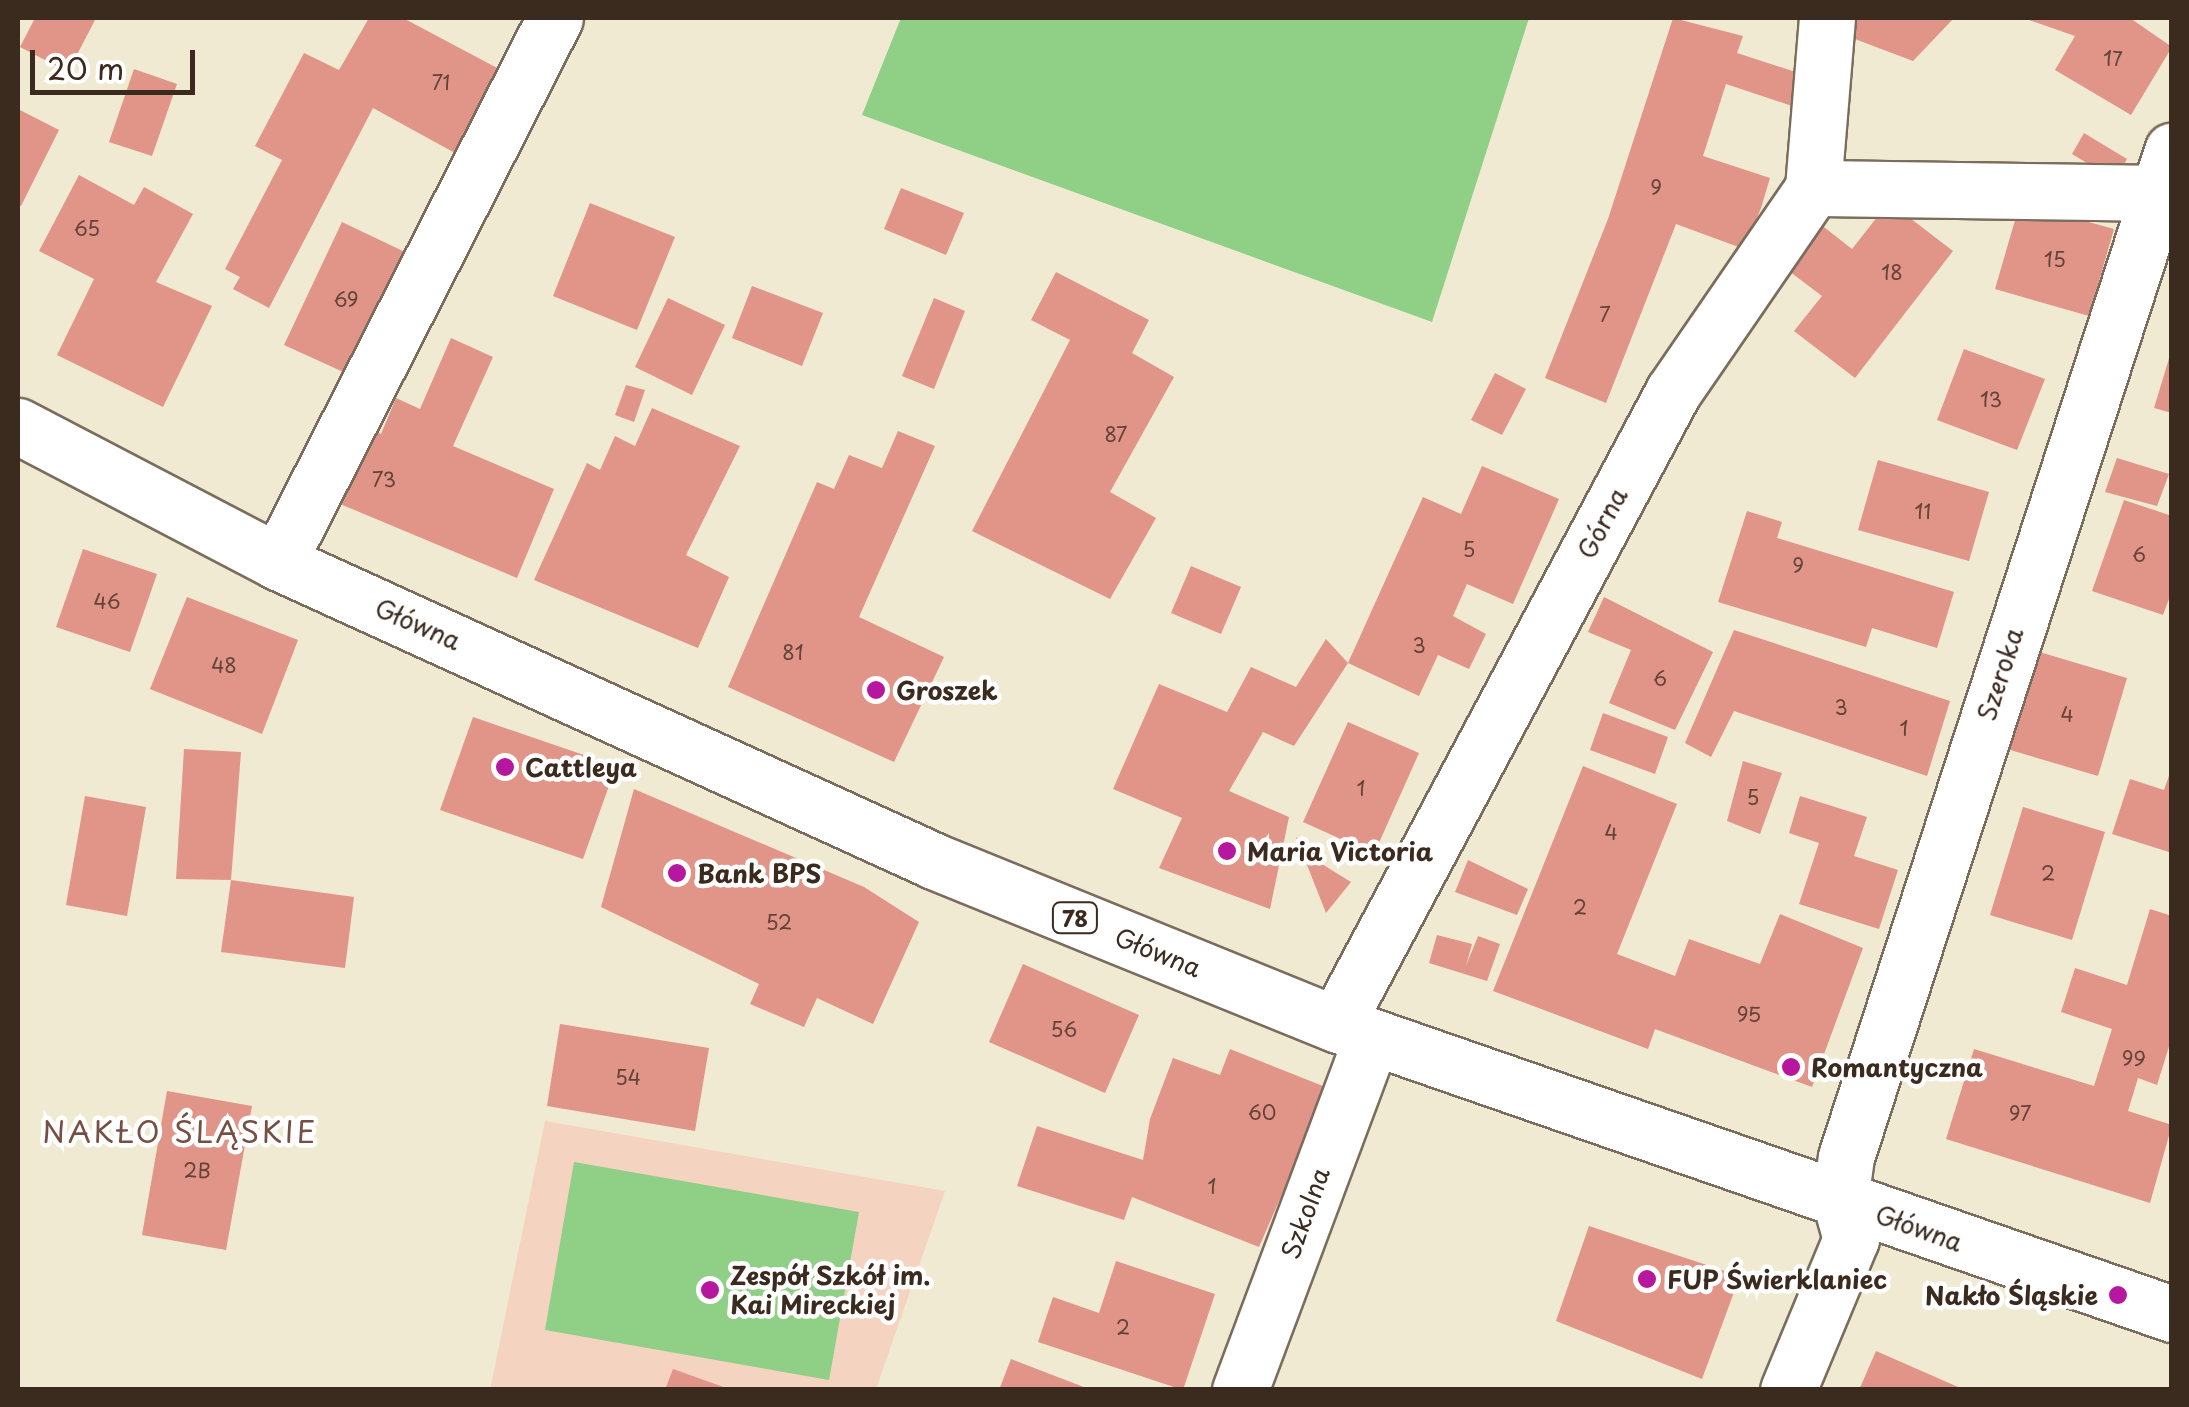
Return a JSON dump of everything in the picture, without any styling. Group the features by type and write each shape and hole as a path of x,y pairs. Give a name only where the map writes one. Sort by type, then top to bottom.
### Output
{"street":[{"path":"278,562 555,18"},
{"path":"1826,18 1813,188 2162,172"},
{"name":"Szeroka","path":"1788,1390 1851,1239 1840,1200 1846,1158 2162,172"},
{"name":"Górna","path":"1354,1031 1673,392 1813,188"},
{"name":"Główna","path":"18,426 278,562 934,861 1354,1031 2172,1314"},
{"name":"Szkolna","path":"1240,1390 1354,1031"}],"shaded area":[{"name":"Zespół Szkół im. Kai Mireckiej","path":"545,1121 945,1191 876,1389 490,1390"}],"green space":[{"path":"901,18 1529,18 1432,322 862,115"},
{"path":"574,1162 859,1212 829,1380 545,1330"}],"building":[{"path":"35,18 96,18 68,72 20,47"},
{"path":"369,18 403,18 501,70 455,153 373,108 269,308 233,289 240,277 225,269 282,160 255,146 304,53 339,70"},
{"path":"1673,18 1743,36 1737,53 1808,76 1798,108 1726,84 1703,156 1770,178 1761,208 1744,249 1676,224 1606,403 1545,378 1608,219"},
{"path":"1857,18 1954,18 1913,61 1847,36"},
{"path":"2023,18 2130,18 2172,47 2131,115 2055,70 2075,36"},
{"path":"134,69 177,84 152,156 109,142"},
{"path":"18,109 59,130 21,206 18,205"},
{"path":"2084,133 2127,159 2115,180 2072,154"},
{"path":"79,175 134,205 144,187 193,214 156,282 212,306 163,407 57,355 94,279 39,251"},
{"path":"901,188 964,213 946,255 884,229"},
{"path":"1889,202 1953,251 1855,378 1794,331 1822,296 1781,265 1815,220 1852,249"},
{"path":"590,203 675,237 637,330 553,296"},
{"path":"2020,203 2114,229 2089,316 1995,289"},
{"path":"342,222 407,253 350,375 284,345"},
{"path":"1056,272 1149,320 1132,353 1174,377 1110,492 1156,518 1110,599 972,531 1070,340 1031,320"},
{"path":"752,286 823,313 802,366 732,338"},
{"path":"668,298 725,325 692,395 635,367"},
{"path":"934,298 965,311 934,389 902,376"},
{"path":"451,338 493,357 453,446 554,489 517,578 321,496 354,421 381,434 396,398 420,409"},
{"path":"1964,349 2045,379 2017,450 1937,420"},
{"path":"2172,352 2172,413 2154,408"},
{"path":"1495,373 1526,389 1502,435 1471,420"},
{"path":"626,385 645,390 634,422 615,415"},
{"path":"652,408 740,446 686,555 729,577 698,648 534,580 587,463 600,470 615,436 635,446"},
{"path":"898,431 935,446 859,617 944,657 894,762 728,687 817,482 834,489 849,455 882,468"},
{"path":"2117,458 2169,474 2157,506 2105,492"},
{"path":"1878,460 1989,492 1969,561 1858,530"},
{"path":"1482,466 1559,499 1513,604 1467,584 1453,616 1486,634 1469,669 1438,655 1419,696 1348,663 1423,497 1461,514"},
{"path":"2124,500 2172,516 2172,591 2163,615 2092,591"},
{"path":"1747,511 1782,522 1777,538 1954,592 1937,648 1872,628 1866,647 1718,602"},
{"path":"83,549 157,574 130,652 56,627"},
{"path":"1191,566 1241,587 1221,634 1171,613"},
{"path":"187,597 298,640 262,734 150,689"},
{"path":"1604,597 1713,652 1675,730 1609,703 1631,650 1588,632"},
{"path":"1734,630 1950,701 1927,776 1734,711 1711,757 1685,743"},
{"path":"1326,639 1348,663 1294,746 1263,732 1229,791 1289,817 1270,909 1159,868 1182,818 1113,789 1159,684 1227,712 1251,667 1296,687"},
{"path":"2036,651 2127,678 2098,776 2007,749"},
{"path":"1603,713 1668,737 1655,774 1590,750"},
{"path":"473,717 616,766 583,859 440,810"},
{"path":"1348,722 1419,753 1374,854 1303,822"},
{"path":"184,749 241,752 231,880 176,879"},
{"path":"1743,761 1782,773 1760,834 1727,821"},
{"path":"1583,766 1677,804 1617,954 1675,976 1689,939 1760,964 1780,914 1863,948 1812,1087 1655,1029 1648,1049 1493,991"},
{"path":"2171,770 2172,853 2112,834 2130,779 2164,790"},
{"path":"634,789 864,887 919,922 873,1024 817,998 804,1027 750,1004 759,984 601,907"},
{"path":"85,796 146,807 127,916 66,905"},
{"path":"1800,796 1867,817 1854,856 1898,870 1879,929 1799,904 1819,843 1789,833"},
{"path":"2023,807 2105,832 2072,940 1990,915"},
{"path":"1296,837 1321,850 1317,861 1351,882 1326,913"},
{"path":"1468,860 1528,889 1517,915 1455,892"},
{"path":"231,880 354,897 345,968 221,952"},
{"path":"2150,909 2172,916 2172,1037 2157,1085 2138,1078 2128,1111 2172,1125 2150,1203 1946,1139 1974,1049 2094,1086 2112,1029 2061,1012 2075,968 2127,985"},
{"path":"1437,935 1472,944 1466,966 1478,936 1500,944 1487,981 1429,963"},
{"path":"1023,964 1139,1015 1105,1093 989,1042"},
{"path":"560,1024 709,1048 695,1131 547,1106"},
{"path":"1230,1049 1328,1088 1259,1247 1132,1197 1124,1220 1017,1186 1037,1126 1143,1160 1150,1119 1173,1058 1220,1075"},
{"path":"167,1091 252,1106 226,1250 142,1235"},
{"path":"1589,1226 1740,1276 1702,1379 1556,1321"},
{"path":"1116,1261 1215,1294 1183,1390 1038,1342 1053,1297 1099,1313"},
{"path":"1876,1351 1965,1390 1859,1390"},
{"path":"1011,1359 1089,1389 1089,1390 999,1390"},
{"path":"673,1369 729,1389 729,1390 665,1390"}],"place":[{"name":"Groszek","path":"876,690"},
{"name":"Cattleya","path":"505,767"},
{"name":"Maria Victoria","path":"1227,851"},
{"name":"Bank BPS","path":"677,873"},
{"name":"Romantyczna","path":"1791,1067"},
{"name":"FUP Świerklaniec","path":"1647,1279"},
{"name":"Zespół Szkół im. Kai Mireckiej","path":"710,1290"},
{"name":"Nakło Śląskie","path":"2118,1295"}],"district":[{"name":"NAKŁO ŚLĄSKIE","path":"180,1131"}]}
